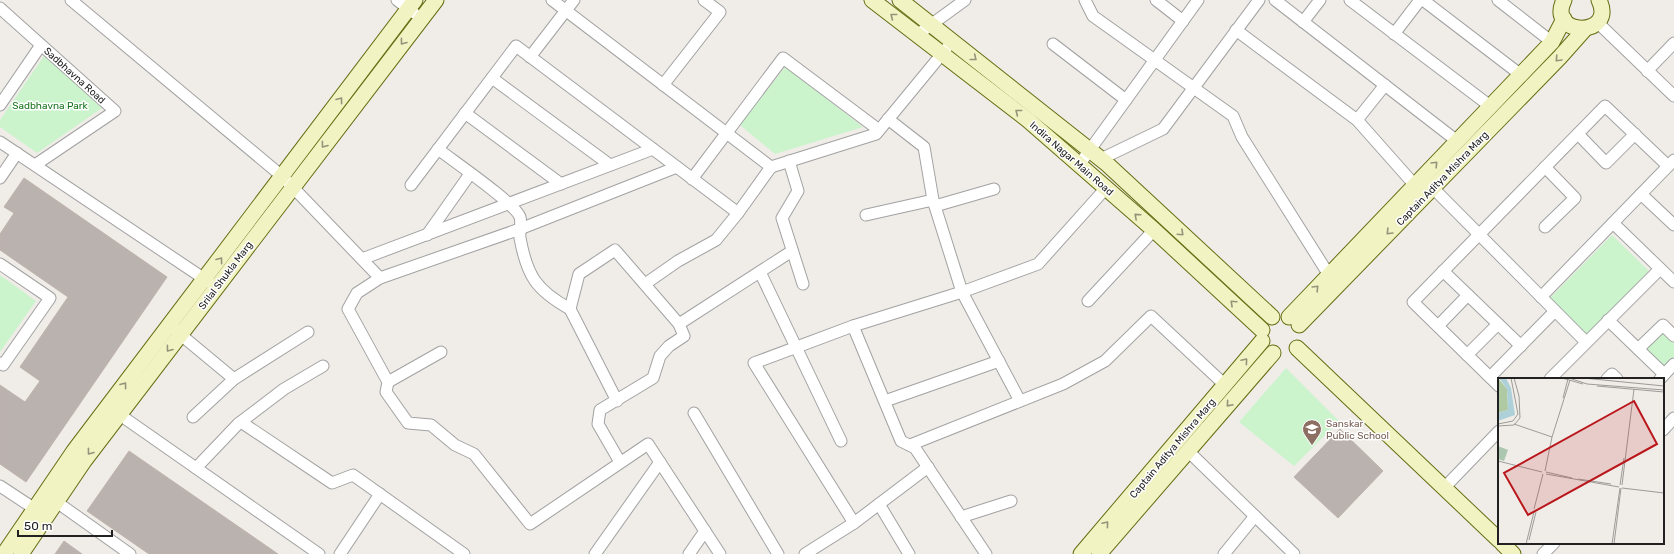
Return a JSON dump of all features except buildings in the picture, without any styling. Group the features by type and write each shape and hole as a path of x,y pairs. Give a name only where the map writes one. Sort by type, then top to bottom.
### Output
{"street":[{"path":"71,0 288,182 380,278"},
{"path":"397,0 412,4 422,18"},
{"name":"Srilal Shukla Marg","path":"4,554 84,461 113,411 288,182 436,0"},
{"path":"552,0 771,166"},
{"path":"530,57 574,0"},
{"path":"664,85 720,12 704,0"},
{"name":"Indira Nagar Main Road","path":"872,0 1028,120 1154,230 1262,335"},
{"name":"Indira Nagar Main Road","path":"900,0 1095,155 1272,318"},
{"path":"917,35 965,0"},
{"path":"1084,0 1093,16 1233,116 1242,137 1329,276"},
{"path":"1156,0 1183,21"},
{"path":"1095,155 1126,100 1198,0"},
{"path":"1080,165 1095,155 1163,129 1259,0"},
{"path":"1275,0 1457,141"},
{"path":"1303,22 1320,0"},
{"path":"1394,34 1422,0 1521,74"},
{"path":"1498,0 1552,42"},
{"path":"1564,0 1562,12 1564,19 1569,25 1584,30"},
{"path":"1599,0 1602,13 1597,22 1674,96"},
{"path":"1357,2 1394,34 1490,106"},
{"name":"Srilal Shukla Marg","path":"288,182 412,4"},
{"name":"Sadbhavna Road","path":"0,8 115,111 35,165"},
{"name":"Captain Aditya Mishra Marg","path":"1294,321 1423,187 1457,141 1552,42 1564,19"},
{"name":"Captain Aditya Mishra Marg","path":"1294,321 1329,276 1560,57 1584,30 1592,27 1597,22"},
{"path":"1236,30 1357,120 1423,187 1479,235 1586,342"},
{"path":"645,284 678,260 716,240 738,213 771,166 876,134 952,40"},
{"path":"1647,71 1674,43"},
{"path":"1053,44 1126,100"},
{"path":"0,105 41,45"},
{"path":"411,185 516,46 738,213"},
{"path":"692,179 783,58 879,130"},
{"path":"492,78 610,165"},
{"path":"1357,120 1385,85"},
{"path":"1498,385 1413,302 1605,106 1635,134 1671,163 1541,297"},
{"path":"465,113 561,184"},
{"path":"888,119 924,147 934,203 962,292 1020,401"},
{"path":"1578,134 1606,162 1635,134"},
{"path":"0,142 211,283"},
{"path":"438,149 509,203 520,216 524,260 534,282 555,300 570,309 617,401"},
{"path":"362,259 653,149"},
{"path":"0,178 17,153"},
{"path":"789,161 798,191 782,218 803,284"},
{"path":"677,167 520,229 380,278 357,293 348,309 388,382 386,392 408,423 431,425 455,445 474,454 530,524 648,444 720,554"},
{"path":"1545,167 1575,198 1545,228"},
{"path":"427,235 470,174"},
{"path":"854,523 754,363 853,326 962,292 1038,264 1106,188"},
{"path":"866,216 934,203 994,189"},
{"path":"1641,194 1674,225"},
{"path":"1612,223 1674,282"},
{"path":"1088,301 1154,230"},
{"path":"570,309 579,274 615,250 679,324 684,336 669,346 660,356 653,378 600,410 598,424 620,462"},
{"path":"679,324 792,251"},
{"path":"0,264 50,298 4,365 0,363"},
{"path":"1551,378 1660,269"},
{"path":"1443,271 1521,346"},
{"path":"760,272 841,441"},
{"path":"1438,326 1468,295"},
{"path":"1490,377 1555,311"},
{"path":"1279,315 1294,321 1302,339 1292,353 1283,355 1269,351 1262,335 1265,324 1272,318 1279,315"},
{"path":"910,445 1063,384 1105,361 1151,316 1225,385"},
{"path":"1608,320 1638,349 1662,377 1674,364"},
{"path":"1467,355 1498,324"},
{"path":"1638,349 1663,325 1674,336"},
{"path":"853,326 901,441 915,448 986,554"},
{"path":"175,330 234,379"},
{"path":"194,417 234,379 308,332"},
{"name":"Captain Aditya Mishra Marg","path":"1081,554 1225,385 1262,335"},
{"path":"1297,348 1498,539"},
{"path":"388,382 441,352"},
{"name":"Captain Aditya Mishra Marg","path":"1099,554 1272,353"},
{"path":"885,401 999,361"},
{"path":"196,468 241,422 284,389 323,366"},
{"path":"1608,378 1612,374 1616,378"},
{"path":"113,411 319,554"},
{"path":"694,413 778,554"},
{"path":"1664,428 1674,418"},
{"path":"241,422 332,483 352,475 464,554"},
{"path":"1444,488 1498,432"},
{"path":"1188,451 1294,554"},
{"path":"595,554 660,462"},
{"path":"805,554 854,523 928,467"},
{"path":"0,486 40,513"},
{"path":"340,554 380,494"},
{"path":"51,498 130,554"},
{"path":"961,517 1011,501"},
{"path":"879,504 908,554"},
{"name":"Srilal Shukla Marg","path":"21,554 40,513"},
{"path":"1224,554 1256,516"},
{"path":"689,554 705,531"},
{"path":"1503,544 1513,554"},
{"path":"1543,554 1553,544"}],"green space":[{"name":"Sadbhavna Park","path":"44,56 102,108 37,153 0,127 0,120"},
{"path":"785,67 863,127 775,154 740,125"},
{"path":"1612,235 1649,271 1587,334 1550,298"},
{"path":"0,275 36,301 0,352"},
{"path":"1661,331 1674,344 1674,361 1665,371 1643,350"},
{"path":"1286,368 1339,421 1294,466 1239,422"}],"place":[{"name":"Sanskar Public School","path":"1312,446"}]}
